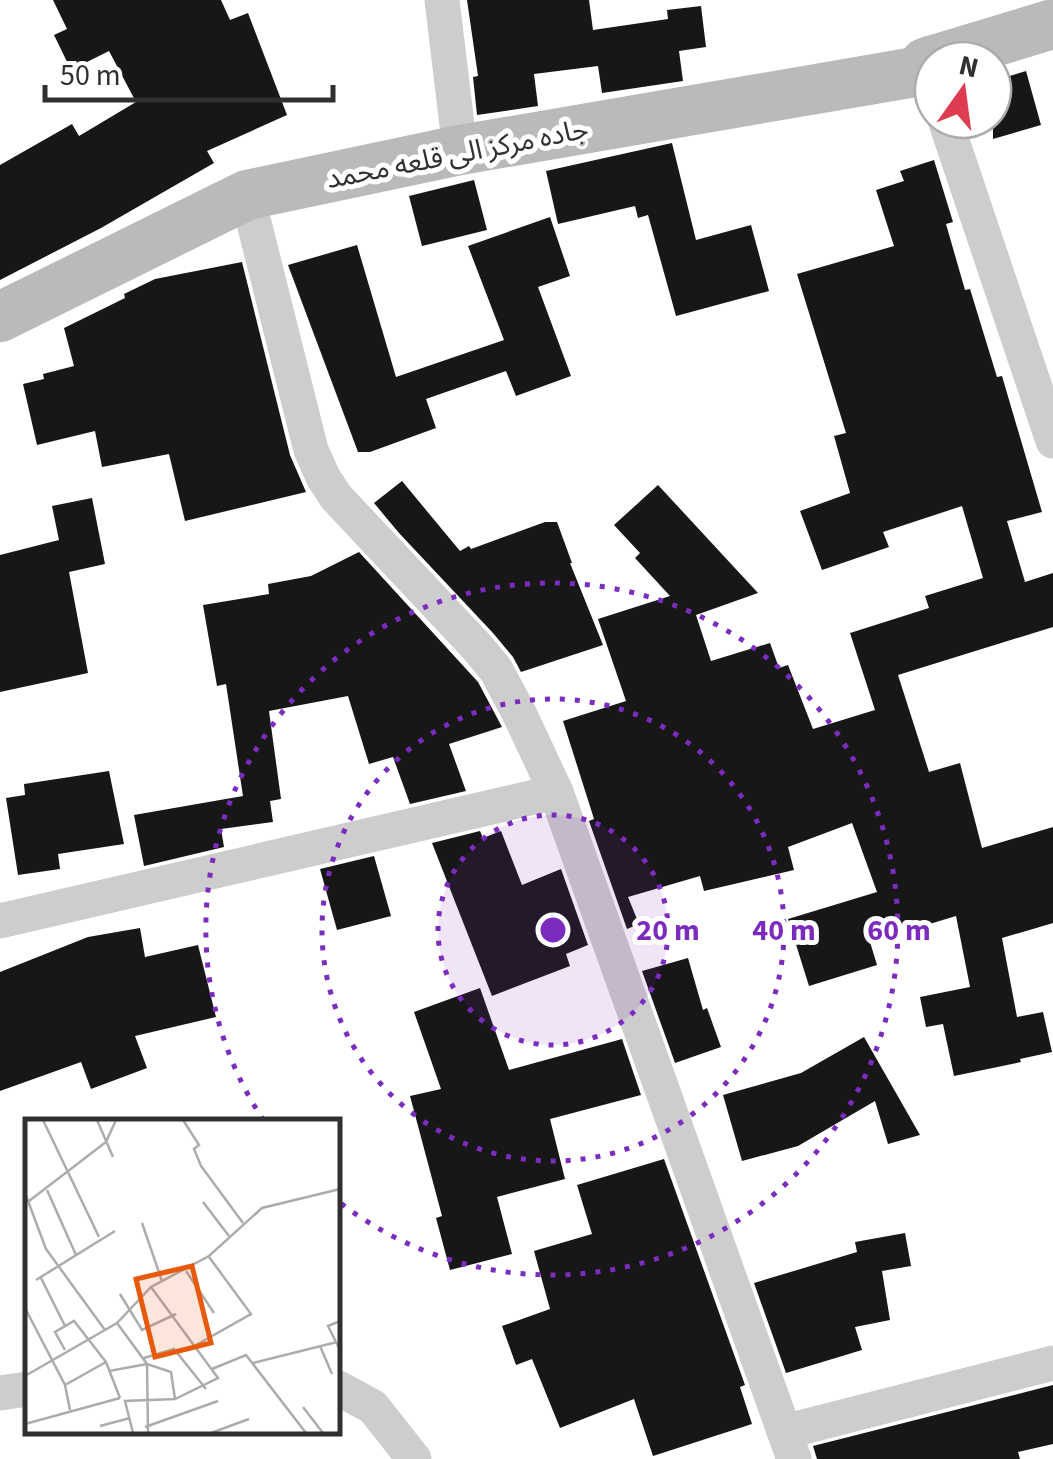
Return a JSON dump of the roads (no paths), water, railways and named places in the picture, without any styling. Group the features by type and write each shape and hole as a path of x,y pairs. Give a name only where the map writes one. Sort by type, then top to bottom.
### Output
{"street":[{"path":"442,0 460,150"},
{"name":"جاده مرکز الی قلعه محمد","path":"1008,40 1053,24"},
{"name":"جاده مرکز الی قلعه محمد","path":"0,317 247,195 460,150 913,72"},
{"path":"951,140 1053,441"},
{"path":"247,195 311,450 322,477 496,670 556,792 789,1445 1053,1363"},
{"path":"0,922 556,792"},
{"path":"0,1393 25,1389"},
{"path":"340,1389 373,1407 414,1459"}]}
